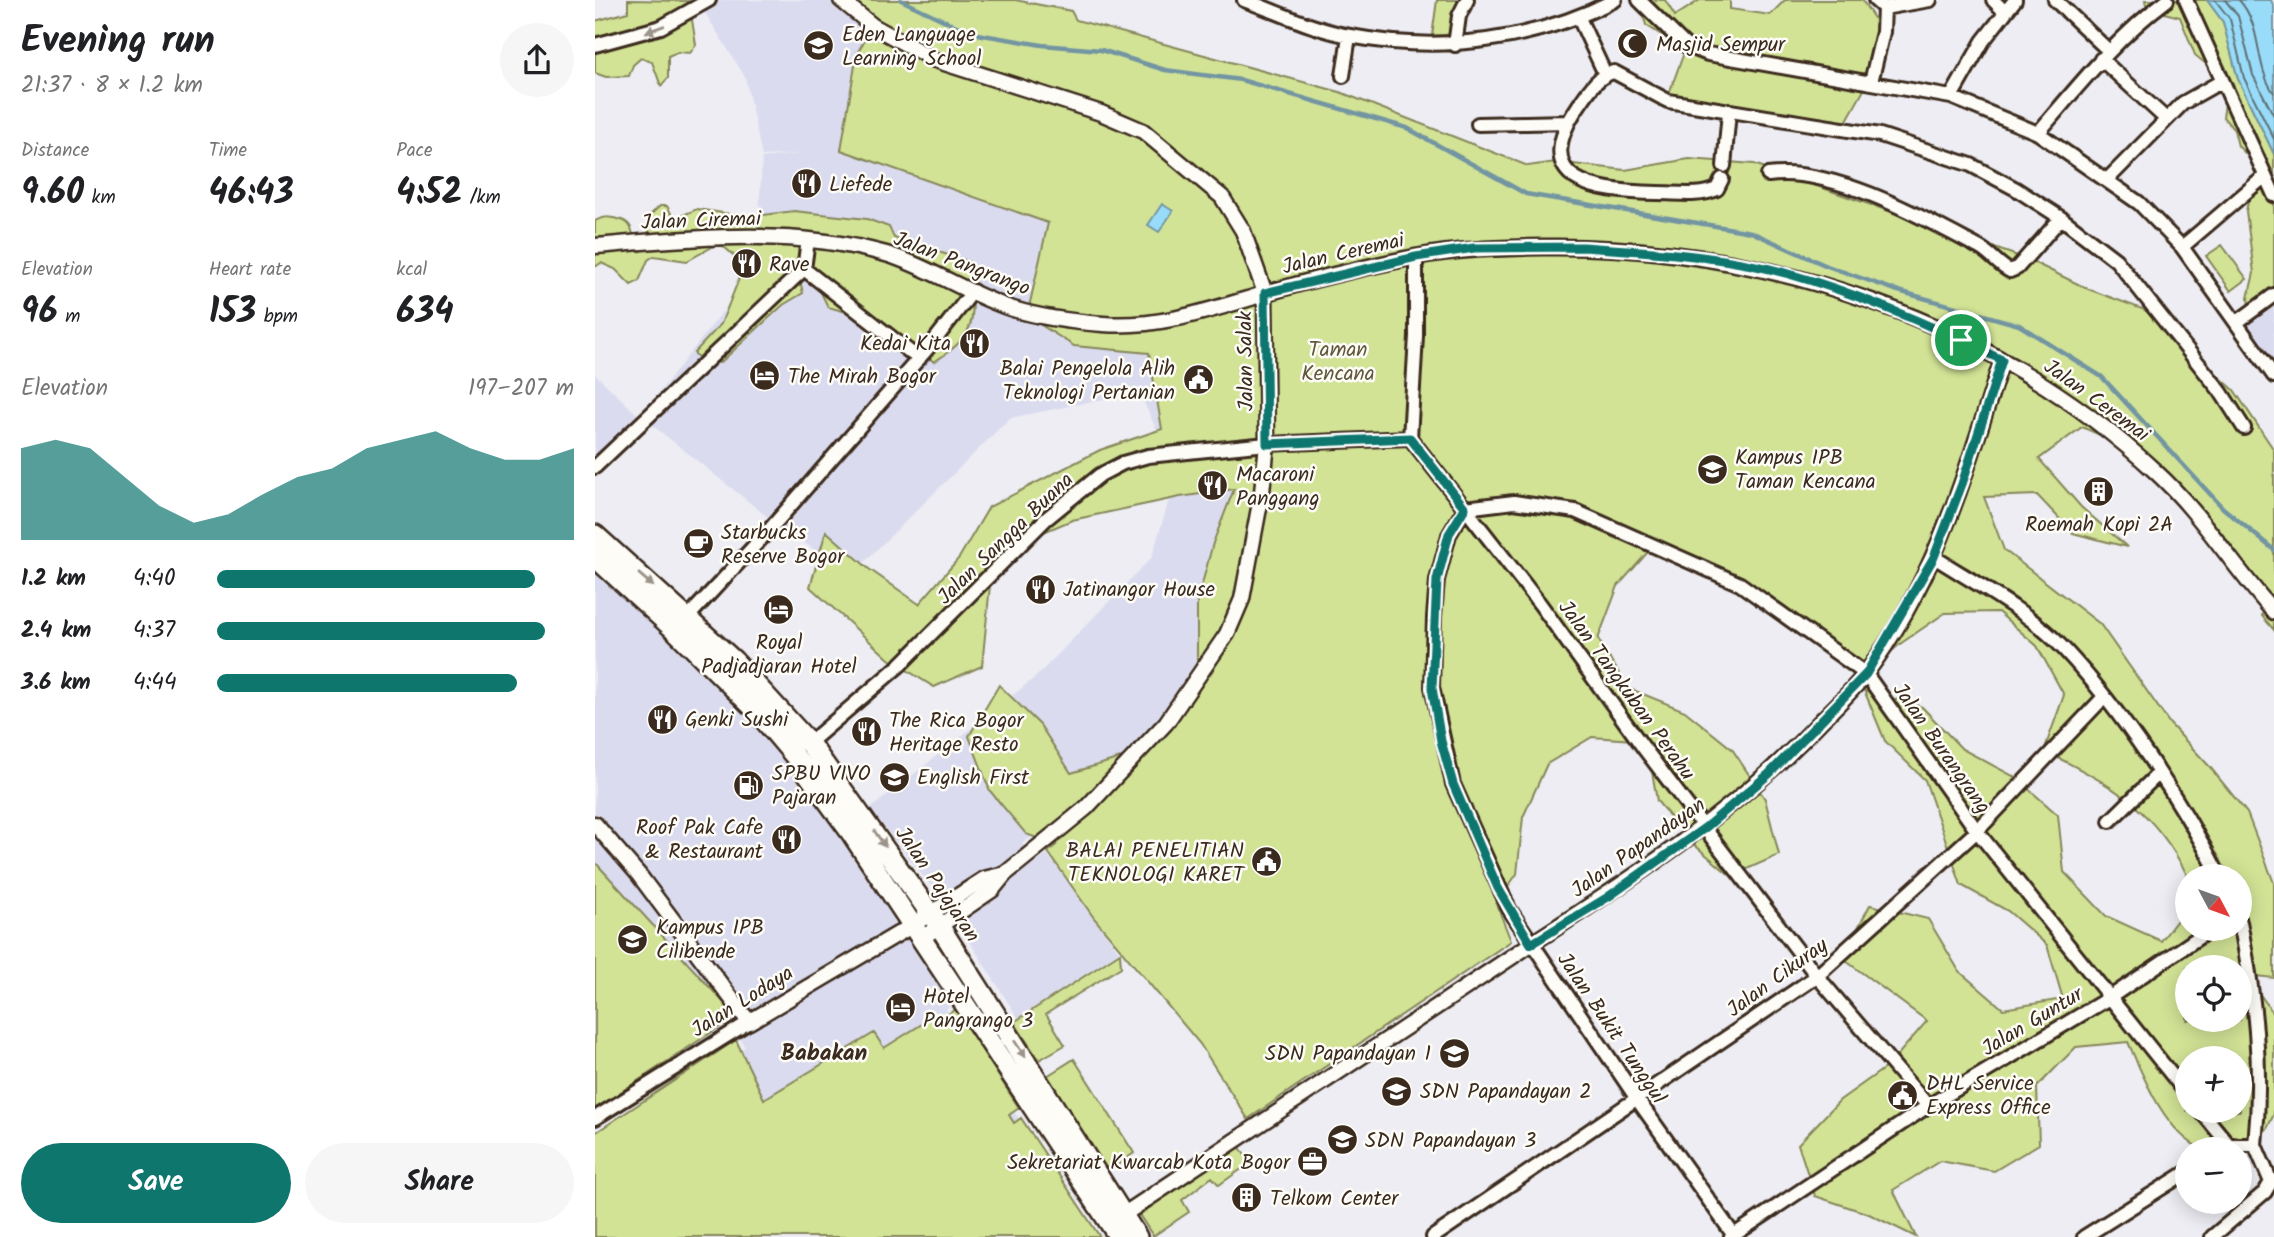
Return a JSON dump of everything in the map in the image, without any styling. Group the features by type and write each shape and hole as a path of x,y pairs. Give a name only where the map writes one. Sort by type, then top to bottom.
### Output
{"highway":[{"name":"Jalan Pajajaran","path":"595,535 688,617 771,699 809,743 936,920 1137,1237"},
{"name":"Jalan Pajajaran","path":"595,557 676,631 786,745 846,825 1119,1237"}],"street":[{"path":"595,44 661,27 709,0"},
{"name":"Jalan Salak","path":"841,0 873,26 935,60 1101,113 1143,131 1221,197 1243,231 1265,293 1267,444 1253,549 1242,599 1211,662 1145,749 1086,808 1005,874 984,878 936,920 918,932"},
{"path":"1244,0 1349,36 1455,45 1501,40 1579,18 1615,0"},
{"path":"1455,45 1459,16 1467,0"},
{"path":"1639,0 1685,45 1708,54 1951,97 2038,133 2139,203 2182,247 2274,376"},
{"path":"1871,82 1882,41 1879,4 1930,0"},
{"path":"1993,0 2004,11"},
{"path":"1951,97 1977,49 2015,0"},
{"path":"2055,0 2166,119"},
{"path":"2038,133 2105,55 2167,0"},
{"path":"2186,0 2274,195"},
{"path":"1579,18 1605,74"},
{"path":"1343,76 1349,36"},
{"path":"1729,112 1723,173 1717,189 1698,194 1618,191 1582,184 1570,175 1562,159 1567,122 1605,74 1614,72 1668,101 1729,112 1786,123 1843,128 1921,148 1971,165 2061,218 2116,260 2221,392 2244,428"},
{"path":"2108,179 2166,119 2197,93 2222,81"},
{"path":"1478,124 1567,122"},
{"path":"1768,175 1798,173 1847,184 1938,225 1987,252 2010,271 2017,268 2061,218"},
{"path":"2182,247 2264,177"},
{"name":"Jalan Ciremai","path":"595,246 725,237 808,240"},
{"path":"595,467 804,269 808,240"},
{"name":"Jalan Pangrango","path":"808,240 828,240 890,255 1014,309 1101,324 1158,323 1218,309 1265,293"},
{"name":"Jalan Ceremai","path":"1265,293 1416,257 1474,248 1583,247 1692,255 1788,273 1884,305 2002,360 2062,395 2159,474 2274,612"},
{"path":"1410,438 1416,257"},
{"path":"804,269 919,359"},
{"path":"688,617 771,528 919,359 973,291"},
{"path":"2236,323 2274,296"},
{"name":"Jalan Papandayan","path":"1123,1215 1531,944 1608,897 1706,827 1769,774 1866,674 1934,557 1962,484 2002,360"},
{"name":"Jalan Sangga Buana","path":"809,743 900,665 1020,544 1100,475 1123,463 1148,456 1267,444 1410,438"},
{"name":"Jalan Tangkuban Perahu","path":"1410,438 1817,976 1928,1105"},
{"name":"Jalan Burangrang","path":"1465,508 1514,502 1575,511 1740,584 1866,674 1977,831 2175,1079"},
{"name":"Jalan Bukit Tunggul","path":"1465,508 1449,534 1437,580 1432,688 1441,741 1453,784 1498,888 1531,944 1733,1236"},
{"path":"1934,557 2029,619 2063,648 2103,697 2190,820 2213,864"},
{"name":"Jalan Cikuray","path":"1433,1237 1817,976 1977,831 2103,697"},
{"path":"2110,821 2158,774"},
{"path":"595,824 639,875 749,1022"},
{"name":"Jalan Lodaya","path":"595,1118 749,1022 918,932"},
{"name":"Jalan Guntur","path":"1733,1236 1928,1105 2109,998 2192,942"},
{"path":"2212,1237 2265,1192 2272,1182 2255,1145 2259,1072 2256,1000 2244,942"},
{"path":"2084,1237 2175,1180"}],"shaded area":[{"path":"697,0 841,0 873,26 854,80 841,150 888,150 1080,226 1120,322 1264,442 1199,672 1111,786 1022,843 1035,862 1047,854 1119,952 1018,1018 949,909 870,809 1037,676 1152,557 1177,473 1139,392 1010,418 851,575 774,522 641,416 756,269 762,158 798,154 762,156 745,77"},
{"path":"2274,295 2274,376 2236,323"},
{"path":"595,374 639,416 595,469"},
{"path":"595,543 765,732 961,1000 946,1009 1097,1237 595,1237 595,1140 745,1047 728,1020 722,1016 715,1038 595,1107"}],"green space":[{"path":"628,0 689,1 696,45 690,53 678,52 668,56 668,78 661,86 652,62 641,58 633,65 629,76 606,77 595,73 595,21 628,12"},
{"name":"Taman Kencana","path":"841,0 1015,0 1071,11 1076,20 1340,92 1528,166 1556,162 1625,170 1689,159 1754,164 2029,260 2088,289 2145,310 2234,390 2274,450 2274,630 2262,616 2266,595 2221,534 2134,450 2082,427 2039,459 2081,507 2127,547 2073,533 2037,495 1984,497 2004,550 2100,624 2170,724 2210,767 2247,813 2274,883 2274,978 2252,976 2252,955 2175,955 2175,1032 2252,1032 2252,983 2274,1014 2274,1114 2267,1129 2252,1143 2252,1137 2185,1137 2166,1117 2148,1087 2128,1042 2076,1047 2037,1087 2039,1144 1994,1171 1940,1161 1893,1190 1916,1237 1869,1214 1815,1196 1798,1144 1840,1100 1889,1065 1927,1021 1842,958 1870,905 1928,919 1959,971 2003,1009 2063,999 2047,945 2008,911 1961,885 1925,780 1885,741 1864,690 1922,707 1962,749 2015,777 2058,815 2064,872 2106,916 2161,941 2175,923 2175,942 2252,942 2252,864 2181,864 2161,833 2128,800 2090,775 2044,751 2064,695 2037,646 1998,612 1945,613 1900,644 1866,674 1756,594 1654,545 1618,586 1598,639 1628,688 1685,711 1732,749 1765,799 1779,855 1731,876 1691,842 1657,801 1647,741 1592,737 1547,764 1523,817 1517,874 1496,903 1511,941 1248,1119 1200,1044 1094,918 1048,852 1056,845 1026,834 990,791 969,736 999,685 1040,725 1071,773 1131,755 1175,717 1197,662 1197,603 1213,543 1234,489 1180,497 1072,520 1020,542 990,585 982,666 934,687 889,659 810,587 826,531 869,569 919,604 959,558 989,507 1100,450 1162,429 1149,353 1074,346 1027,316 1048,223 841,150 857,53 873,26"},
{"path":"1437,0 1458,0 1455,34 1432,36"},
{"path":"1639,0 1665,0 1675,16 1700,0 1730,0 1730,9 1770,15 1785,0 1862,0 1879,26 1870,79 1841,131 1667,99 1685,50 1646,25"},
{"path":"2145,0 2207,0 2223,22 2238,79 2274,154 2274,301 2249,306 2248,298 2254,273 2246,211 2248,202 2259,186 2251,159 2238,146 2234,130 2223,117 2226,98 2217,73 2195,55 2180,17 2153,10 2146,5"},
{"path":"660,206 667,206 674,219 697,209 749,217 794,211 867,219 889,227 894,238 967,261 976,269 971,323 961,341 934,362 928,357 925,342 916,351 863,318 855,319 850,313 828,307 808,266 802,245 798,272 803,293 783,305 720,363 700,359 694,353 721,324 740,276 740,261 723,246 714,246 687,261 654,256 648,260 639,281 631,285 615,269 601,263 595,267 595,221 607,217 624,221 631,228 640,251 649,231 649,216"},
{"path":"2222,245 2247,279 2231,291 2206,256"},
{"name":"Kampus IPB Cilibende","path":"595,862 736,1016 595,1109"},
{"path":"1120,953 1121,967 1046,1014 1065,1045 1039,1060 1014,1022"},
{"path":"956,1009 1019,1108 1009,1115 1014,1123 1021,1118 1100,1237 595,1237 595,1133 736,1040 764,1099 874,1033 884,1048 938,1014 942,1018"},
{"path":"1074,1059 1134,1153 1115,1167 1106,1168 1047,1076"},
{"path":"1239,1146 1250,1163 1219,1185 1212,1177 1182,1200 1189,1212 1153,1236 1138,1213"}],"water":[{"path":"2207,0 2271,0 2274,7 2274,154 2238,79 2223,22"},
{"path":"1162,204 1173,211 1159,232 1148,225"}],"waterway":[{"path":"901,0 971,33 1042,45 1101,50 1165,70 1241,80 1407,128 1526,194 1751,232 1827,266 1895,290 2019,325 2102,377 2223,508 2274,550"}],"place":[{"name":"Masjid Sempur","path":"1633,44"},
{"name":"Eden Language Learning School","path":"819,46"},
{"name":"Liefede","path":"806,184"},
{"name":"Rave","path":"746,264"},
{"name":"Kedai Kita","path":"974,343"},
{"name":"The Mirah Bogor","path":"765,376"},
{"name":"Balai Pengelola Alih Teknologi Pertanian","path":"1198,380"},
{"name":"Kampus IPB Taman Kencana","path":"1712,469"},
{"name":"Macaroni Panggang","path":"1213,486"},
{"name":"Roemah Kopi 2A","path":"2099,492"},
{"name":"Starbucks Reserve Bogor","path":"698,544"},
{"name":"Jatinangor House","path":"1040,589"},
{"name":"Royal Padjadjaran Hotel","path":"779,610"},
{"name":"Genki Sushi","path":"662,719"},
{"name":"The Rica Bogor Heritage Resto","path":"866,732"},
{"name":"English First","path":"894,777"},
{"name":"SPBU VIVO Pajaran","path":"749,785"},
{"name":"Roof Pak Cafe & Restaurant","path":"786,839"},
{"name":"BALAI PENELITIAN TEKNOLOGI KARET","path":"1267,862"},
{"name":"Kampus IPB Cilibende","path":"633,939"},
{"name":"Hotel Pangrango 3","path":"900,1008"},
{"name":"SDN Papandayan 1","path":"1454,1053"},
{"name":"SDN Papandayan 2","path":"1397,1091"},
{"name":"DHL Service Express Office","path":"1903,1095"},
{"name":"SDN Papandayan 3","path":"1342,1140"},
{"name":"Sekretariat Kwarcab Kota Bogor","path":"1313,1162"},
{"name":"Telkom Center","path":"1247,1198"}],"district":[{"name":"Babakan","path":"824,1052"}],"route":[{"path":"1583,247 1692,255 1788,273 1884,305 1961,340 2002,360 1962,484 1934,557 1910,603 1866,674 1769,774 1706,827 1608,897 1531,944 1498,888 1453,784 1441,741 1432,688 1437,580 1449,534 1465,508 1410,438 1267,444 1265,293 1416,257 1474,248 1583,247"}]}
